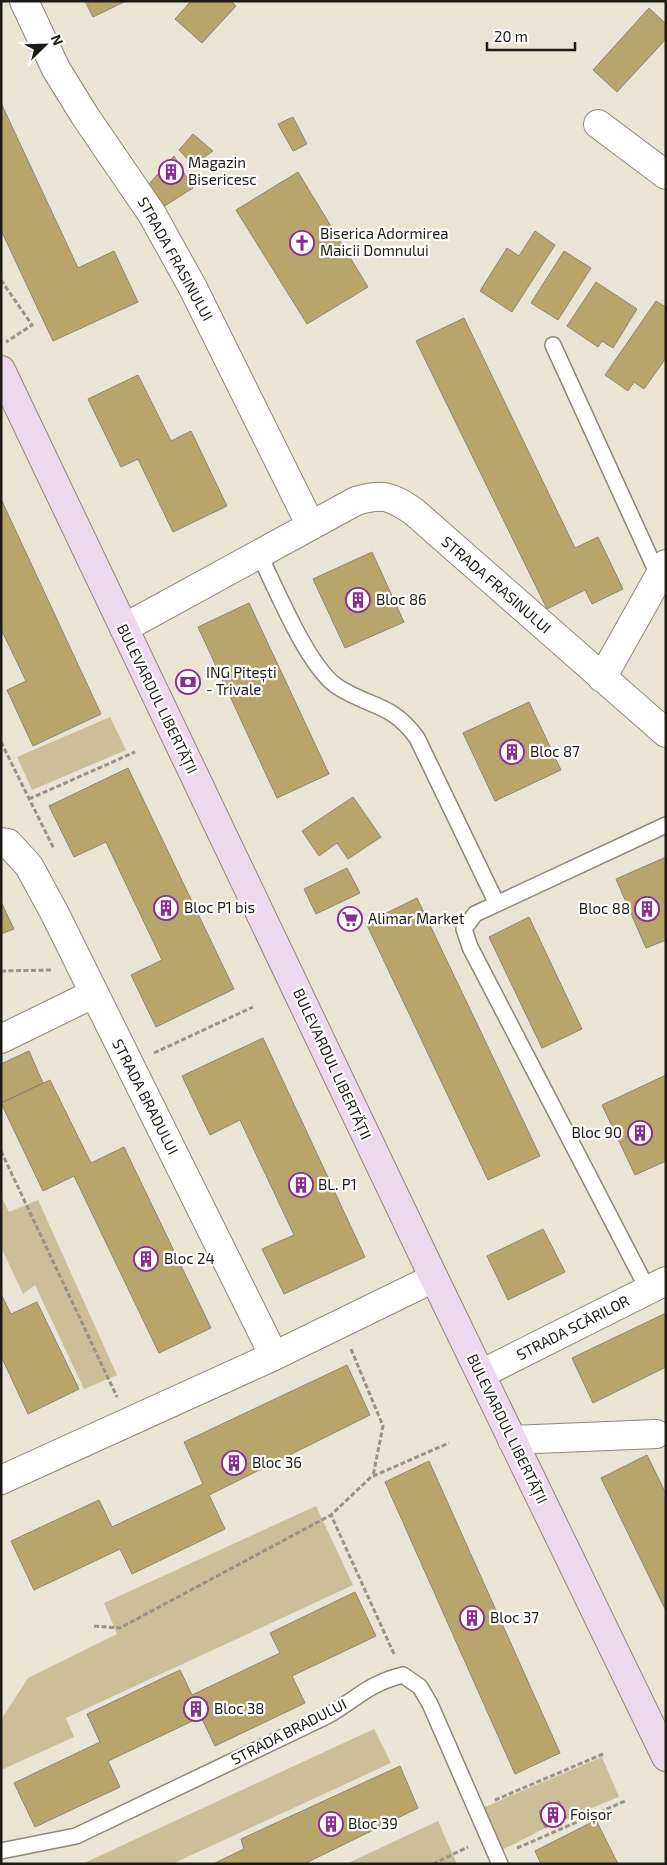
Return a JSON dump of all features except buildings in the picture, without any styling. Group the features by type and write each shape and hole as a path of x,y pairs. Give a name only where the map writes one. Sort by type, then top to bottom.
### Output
{"main road":[{"name":"BULEVARDUL LIBERTĂȚII","path":"1,370 434,1278 666,1757"}],"street":[{"name":"STRADA FRASINULUI","path":"24,1 56,69 85,116 148,207 175,255 311,526"},
{"path":"598,124 666,175"},
{"name":"STRADA FRASINULUI","path":"124,628 356,501 376,495 394,498 412,511 666,733"},
{"path":"602,678 662,571"},
{"name":"STRADA BRADULUI","path":"5,843 29,866 274,1356"},
{"path":"1,1038 88,982"},
{"path":"1,1480 274,1356 434,1278"},
{"name":"STRADA SCĂRILOR","path":"481,1374 657,1286"},
{"path":"512,1440 656,1434"}],"lane":[{"path":"553,345 662,571"},
{"path":"259,554 311,659 324,675 338,687 389,711 405,721 417,738 497,904"},
{"path":"657,1286 470,947 464,930 475,914 666,825"},
{"path":"403,1676 420,1687 430,1704 498,1860"},
{"name":"STRADA BRADULUI","path":"1,1851 76,1836 327,1716 349,1704 360,1692 384,1680 403,1676"}],"path":[{"path":"1,280 32,325 1,345"},
{"path":"29,799 135,752"},
{"path":"1,970 88,982"},
{"path":"128,1065 254,1007"},
{"path":"1,1151 118,1400"},
{"path":"340,1324 383,1426 373,1476"},
{"path":"94,1626 120,1628 331,1515 373,1476 448,1443"},
{"path":"331,1515 403,1676"},
{"path":"476,1808 603,1754"},
{"path":"498,1860 625,1801"},
{"path":"433,1864 488,1838"}],"shaded area":[{"path":"110,717 126,750 32,790 17,757"},
{"path":"1,1196 9,1212 38,1200 117,1375 84,1389 35,1285 23,1294 1,1247"},
{"path":"316,1506 353,1585 66,1718 74,1737 1,1770 1,1720 28,1678 117,1634 104,1603"},
{"path":"374,1729 391,1763 172,1864 82,1864"},
{"path":"602,1757 619,1797 567,1818 559,1802 539,1811 545,1828 498,1852 480,1809"},
{"path":"438,1821 457,1864 346,1864"}],"place":[{"name":"Magazin Bisericesc","path":"171,172"},
{"name":"Biserica Adormirea Maicii Domnului","path":"302,243"},
{"name":"Bloc 86","path":"358,600"},
{"name":"ING Pitești - Trivale","path":"188,682"},
{"name":"Bloc 87","path":"512,752"},
{"name":"Bloc P1 bis","path":"166,908"},
{"name":"Bloc 88","path":"647,909"},
{"name":"Alimar Market","path":"350,919"},
{"name":"Bloc 90","path":"640,1133"},
{"name":"BL. P1","path":"301,1185"},
{"name":"Bloc 24","path":"146,1259"},
{"name":"Bloc 36","path":"234,1463"},
{"name":"Bloc 37","path":"472,1618"},
{"name":"Bloc 38","path":"196,1709"},
{"name":"Foișor","path":"553,1815"},
{"name":"Bloc 39","path":"331,1824"}]}
